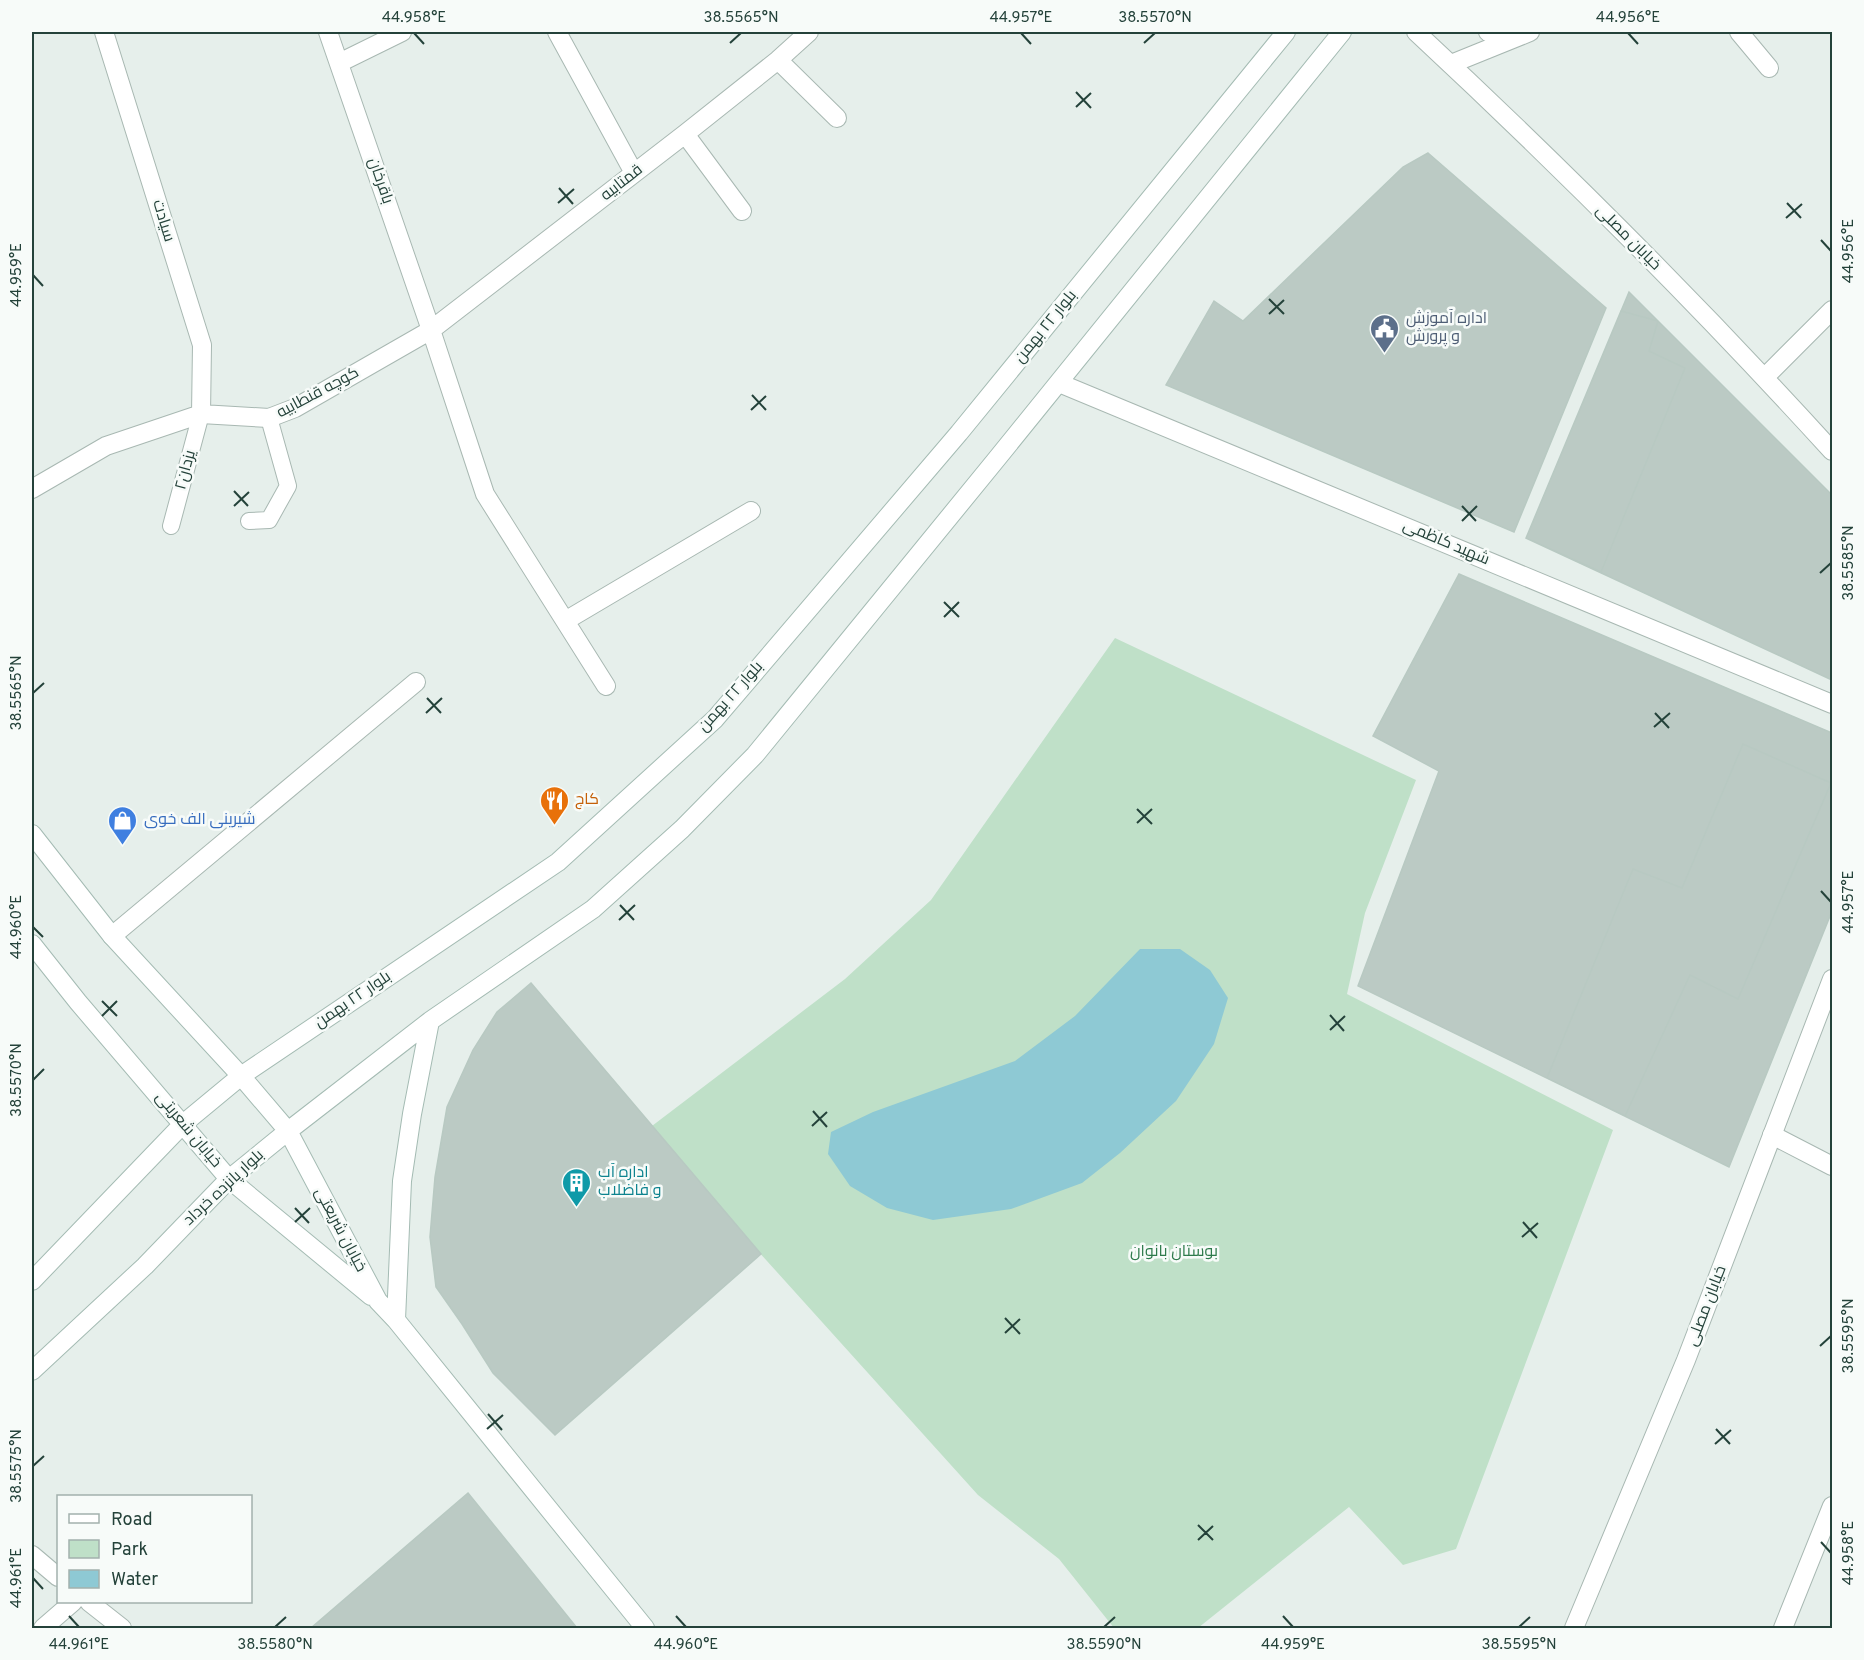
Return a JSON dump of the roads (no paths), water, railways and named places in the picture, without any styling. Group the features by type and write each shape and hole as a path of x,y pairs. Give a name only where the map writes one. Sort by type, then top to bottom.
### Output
{"street":[{"name":"سیادت","path":"104,32 202,345 201,414"},
{"name":"باقرخان","path":"328,32 485,494 606,686"},
{"path":"339,63 402,32"},
{"path":"557,32 634,173"},
{"name":"قمتابیه","path":"431,330 685,134 778,60 809,32"},
{"name":"بلوار ۲۲ بهمن","path":"32,1281 183,1124 241,1076 558,862 715,719 959,433 1286,32"},
{"path":"396,1320 402,1181 430,1021 593,909 682,829 747,763 1059,383 1342,32"},
{"name":"خیابان مصلی","path":"1416,32 1498,107 1765,377 1833,451"},
{"path":"1488,32 1524,34"},
{"path":"1738,32 1769,68"},
{"path":"1451,64 1524,34"},
{"path":"778,60 837,118"},
{"path":"685,134 742,211"},
{"path":"1765,377 1833,310"},
{"name":"کوچه قنطابیه","path":"32,489 106,446 201,414 269,418 295,408 431,330"},
{"name":"شهید کاظمی","path":"1059,383 1833,704"},
{"path":"565,621 751,511"},
{"path":"112,936 416,682"},
{"name":"خیابان شریعتی","path":"32,834 112,936 241,1076 288,1131 378,1301 396,1320 645,1629"},
{"name":"خیابان شعریتی","path":"32,944 229,1179 378,1301"},
{"name":"خیابان مصلی","path":"1574,1629 1686,1360 1833,980"},
{"name":"بلوار پانزده خرداد","path":"32,1371 145,1266 229,1179 430,1021"},
{"path":"1772,1136 1833,1166"},
{"path":"1783,1629 1833,1506"},
{"path":"32,1555 57,1576"},
{"path":"43,1629 72,1603"},
{"path":"90,1603 122,1629"}],"lane":[{"name":"یزدان۲","path":"171,526 201,414"},
{"path":"249,521 269,520 288,486 269,418"}],"water":[{"path":"1140,949 1180,949 1210,970 1228,998 1214,1044 1176,1101 1120,1153 1082,1183 1011,1209 933,1220 887,1208 850,1186 828,1154 831,1132 873,1112 1015,1061 1075,1016"}],"place":[{"name":"اداره آموزش و پرورش","path":"1385,354"},
{"name":"کاج","path":"554,826"},
{"name":"شیرینی الف خوی","path":"123,846"},
{"name":"اداره آب و فاضلاب","path":"577,1208"}],"park label":[{"name":"بوستان بانوان","path":"1174,1252"}]}
